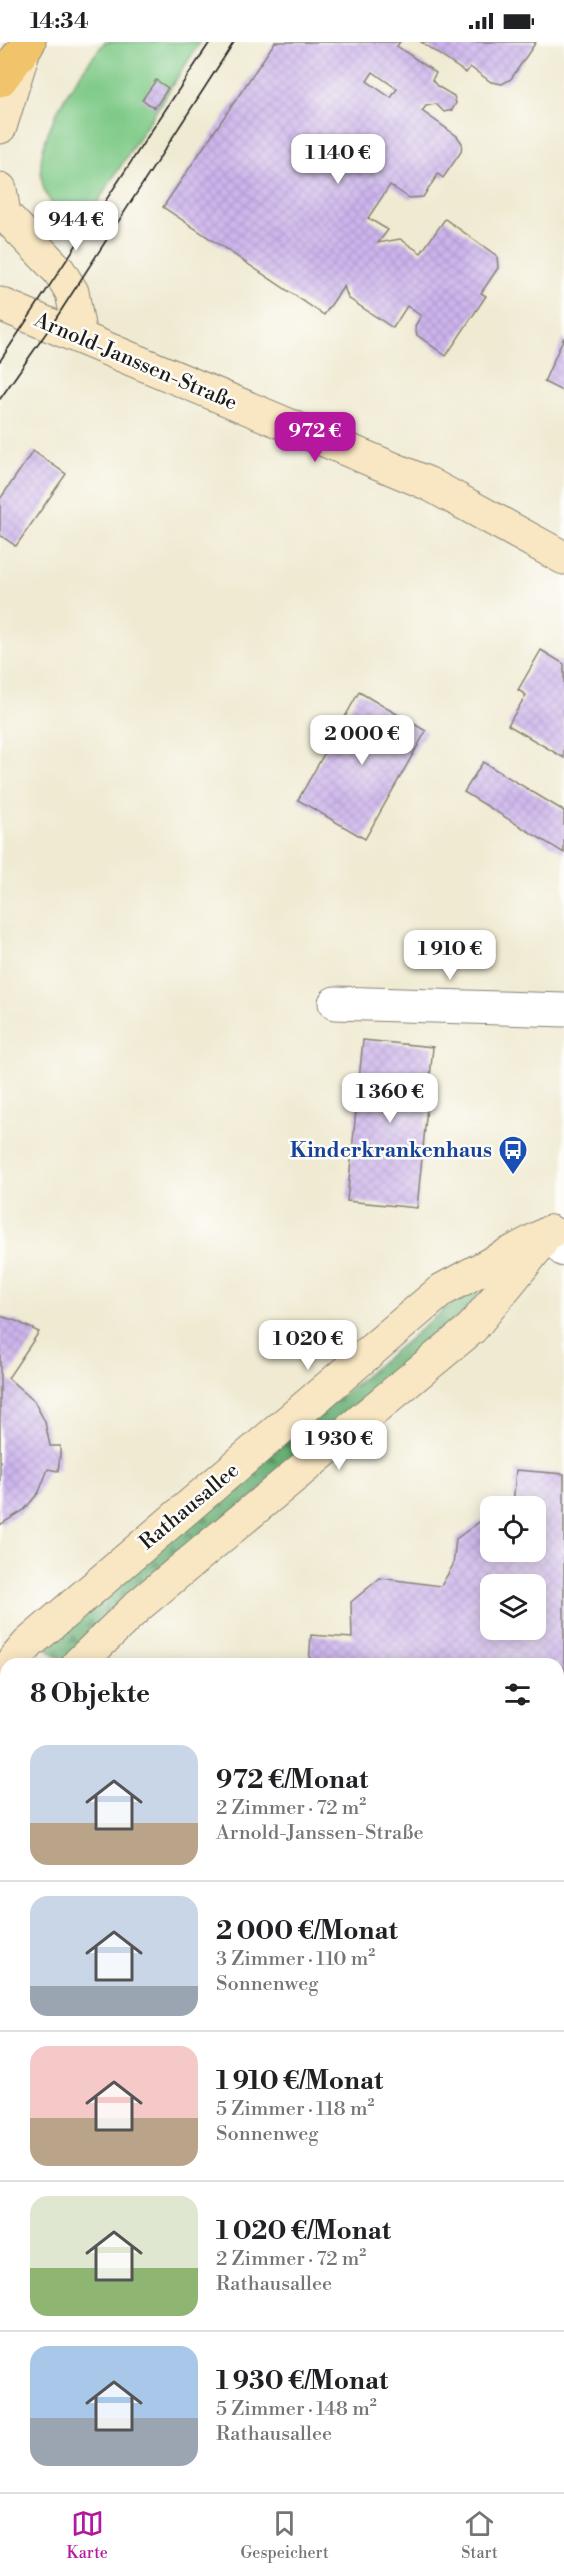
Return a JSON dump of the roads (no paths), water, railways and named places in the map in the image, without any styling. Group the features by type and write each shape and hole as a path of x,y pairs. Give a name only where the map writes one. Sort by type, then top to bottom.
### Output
{"main road":[{"path":"0,80 27,46"}],"street":[{"path":"0,127 27,46"},
{"path":"0,189 4,214 59,271 72,292 80,337"},
{"name":"Arnold-Janssen-Straße","path":"0,304 429,483 564,558"},
{"path":"335,1003 564,1010"},
{"name":"Rathausallee","path":"16,1658 29,1643 442,1290 559,1234"},
{"name":"Rathausallee","path":"84,1658 139,1605 472,1328 559,1234"}],"tram line":[{"path":"0,361 210,42"},
{"path":"0,399 51,326 234,42"}],"place":[{"name":"Kinderkrankenhaus","path":"513,1176"}]}
